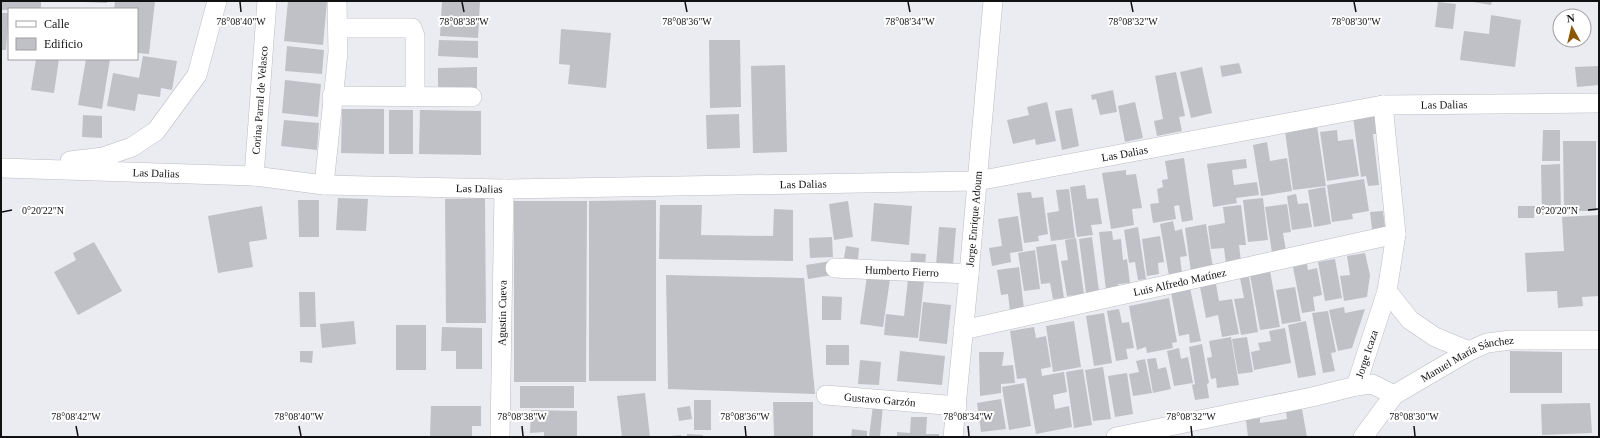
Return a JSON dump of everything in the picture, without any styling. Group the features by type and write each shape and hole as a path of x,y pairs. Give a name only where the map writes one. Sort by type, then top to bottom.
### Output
{"street":[{"path":"4,168 103,156 132,147 156,131 197,75 217,1"},
{"name":"Corina Parral de Velasco","path":"254,176 267,1"},
{"path":"324,185 332,96 338,52 337,1"},
{"name":"Jorge Enrique Adoum","path":"953,437 969,274 992,1"},
{"path":"338,28 412,28 415,36 415,97"},
{"path":"332,96 472,97"},
{"name":"Las Dalias","path":"4,168 254,176 324,185 504,189 977,181 1382,105 1599,103"},
{"name":"Jorge Icaza","path":"1116,437 1312,397 1356,386 1387,291 1396,234 1382,105"},
{"name":"Agustin Cueva","path":"500,437 504,189"},
{"name":"Luis Alfredo Matínez","path":"963,330 1396,234"},
{"name":"Humberto Fierro","path":"835,268 969,274"},
{"path":"1387,291 1410,320 1435,337 1469,351"},
{"name":"Manuel María Sánchez","path":"1363,437 1394,395 1469,351 1487,343 1511,340 1599,340"},
{"path":"1356,386 1372,384 1394,395"},
{"name":"Gustavo Garzón","path":"826,395 957,406"}],"building":[{"path":"1,1 41,1 41,8 8,8 8,10 1,10"},
{"path":"107,1 107,3 83,2"},
{"path":"115,1 155,1 149,54 138,53 138,8 114,8"},
{"path":"288,1 327,2 323,45 284,41"},
{"path":"442,1 480,1 478,38 440,36"},
{"path":"1467,1 1492,1 1491,5"},
{"path":"1438,2 1456,4 1453,29 1435,27"},
{"path":"1,13 8,13 6,50 1,50"},
{"path":"1491,15 1521,20 1515,67 1460,60 1464,31 1489,34"},
{"path":"561,29 611,33 606,88 568,84 570,65 559,64"},
{"path":"439,40 478,41 478,58 438,56"},
{"path":"709,40 740,40 741,107 710,108"},
{"path":"287,46 324,50 322,74 285,71"},
{"path":"143,56 177,61 172,90 161,88 160,97 138,94 135,111 107,106 113,73 139,78"},
{"path":"36,60 59,60 54,93 31,90"},
{"path":"86,60 110,60 102,109 78,105"},
{"path":"1239,63 1242,73 1222,77 1220,66"},
{"path":"785,65 787,152 753,153 751,66"},
{"path":"1599,66 1599,85 1577,87 1575,67"},
{"path":"477,67 477,88 438,88 438,68"},
{"path":"1202,67 1212,113 1191,118 1180,72"},
{"path":"1176,72 1185,116 1179,117 1182,131 1157,136 1154,121 1163,119 1155,76"},
{"path":"285,80 321,84 318,117 282,113"},
{"path":"1113,90 1117,112 1100,115 1096,99 1092,100 1091,95"},
{"path":"1047,102 1056,141 1036,145 1035,139 1013,144 1007,120 1029,115 1027,107"},
{"path":"1135,102 1143,138 1125,142 1118,106"},
{"path":"1072,108 1079,146 1062,150 1055,111"},
{"path":"342,109 384,109 384,154 341,153"},
{"path":"389,110 413,110 413,154 389,154"},
{"path":"420,110 481,111 481,155 419,154"},
{"path":"739,114 740,148 707,149 706,115"},
{"path":"1375,114 1377,134 1373,134 1379,185 1368,186 1366,176 1361,177 1353,117"},
{"path":"83,115 102,116 102,138 82,137"},
{"path":"284,120 319,123 317,150 281,146"},
{"path":"1317,126 1326,186 1293,190 1285,131"},
{"path":"1337,130 1338,141 1353,139 1359,176 1327,181 1320,132"},
{"path":"1543,130 1560,130 1560,161 1542,161"},
{"path":"1563,141 1596,141 1596,211 1564,211"},
{"path":"1267,142 1270,161 1287,158 1292,191 1261,196 1253,145"},
{"path":"1184,158 1193,220 1182,222 1179,205 1174,206 1176,219 1153,223 1150,204 1159,203 1157,189 1163,187 1162,180 1168,179 1165,161"},
{"path":"1246,159 1247,168 1232,170 1234,185 1257,182 1259,195 1236,198 1237,203 1213,207 1207,164"},
{"path":"1560,164 1561,214 1542,215 1541,165"},
{"path":"1126,170 1126,175 1136,174 1142,208 1132,209 1134,225 1111,229 1102,173"},
{"path":"1364,179 1369,211 1352,214 1353,219 1332,222 1327,185"},
{"path":"1085,185 1087,199 1098,198 1102,224 1091,225 1093,235 1077,237 1070,187"},
{"path":"1325,187 1331,224 1314,227 1308,190"},
{"path":"1069,189 1075,238 1051,241 1047,213 1059,211 1056,190"},
{"path":"1031,192 1032,198 1043,197 1048,234 1038,236 1039,241 1024,243 1017,193"},
{"path":"1296,194 1298,204 1308,203 1312,227 1292,230 1287,196"},
{"path":"338,198 368,199 366,231 336,230"},
{"path":"485,198 486,323 446,323 445,199"},
{"path":"1263,198 1268,240 1248,242 1243,200"},
{"path":"298,200 319,200 319,237 299,237"},
{"path":"656,200 656,381 589,381 589,201"},
{"path":"514,201 587,201 586,382 514,382"},
{"path":"848,201 853,237 834,240 829,204"},
{"path":"874,203 912,206 909,245 871,241"},
{"path":"1287,204 1291,232 1283,233 1286,251 1272,253 1265,207"},
{"path":"660,205 702,205 701,235 773,236 774,209 793,210 793,261 659,259"},
{"path":"1241,205 1246,245 1239,245 1241,262 1226,264 1224,248 1211,249 1208,226 1225,223 1223,207"},
{"path":"262,206 267,239 249,242 253,267 218,273 208,216"},
{"path":"1518,206 1535,206 1534,218 1518,218"},
{"path":"1383,211 1385,227 1372,229 1370,212"},
{"path":"1599,215 1599,296 1582,297 1583,306 1558,308 1557,291 1527,292 1525,253 1564,251 1562,217"},
{"path":"1018,216 1023,251 1010,253 1011,262 992,266 989,248 1002,246 998,219"},
{"path":"1173,221 1175,231 1182,229 1187,256 1180,257 1182,273 1169,276 1160,224"},
{"path":"1206,224 1213,268 1191,272 1185,228"},
{"path":"939,227 956,228 953,266 936,265"},
{"path":"1138,227 1146,279 1138,280 1135,262 1129,263 1124,230"},
{"path":"1112,231 1113,240 1121,239 1123,260 1127,259 1130,283 1118,284 1119,288 1106,290 1099,232"},
{"path":"1160,236 1164,262 1158,263 1159,274 1147,276 1142,239"},
{"path":"832,237 833,257 810,258 809,238"},
{"path":"1092,237 1099,291 1086,293 1079,239"},
{"path":"1076,238 1084,294 1067,296 1061,261 1068,260 1065,240"},
{"path":"94,242 122,291 78,315 54,272 76,260 73,253"},
{"path":"1056,244 1064,298 1053,299 1050,283 1041,284 1036,247"},
{"path":"846,246 859,248 858,260 844,258"},
{"path":"1035,250 1040,289 1024,291 1018,253"},
{"path":"911,253 926,254 925,267 910,266"},
{"path":"1365,253 1370,275 1367,297 1344,301 1340,276 1350,275 1347,256"},
{"path":"1335,259 1342,298 1325,301 1318,262"},
{"path":"831,261 833,275 808,279 806,265"},
{"path":"1307,264 1308,270 1317,268 1322,295 1313,297 1315,311 1302,313 1293,267"},
{"path":"1019,267 1024,309 1010,311 1008,294 1001,295 997,270"},
{"path":"1270,271 1280,327 1260,330 1250,275"},
{"path":"666,275 804,278 815,394 668,389"},
{"path":"867,276 890,279 883,327 860,324"},
{"path":"1249,277 1258,332 1241,335 1234,299 1244,298 1240,278"},
{"path":"908,279 924,281 918,338 884,335 886,314 904,316"},
{"path":"1216,284 1219,301 1232,299 1239,334 1222,337 1218,315 1206,318 1200,287"},
{"path":"1295,287 1301,321 1282,324 1276,290"},
{"path":"1190,288 1201,341 1190,343 1189,334 1179,336 1171,292"},
{"path":"299,292 315,292 316,327 300,327"},
{"path":"822,296 842,297 841,320 822,320"},
{"path":"1169,298 1177,342 1172,343 1173,348 1147,353 1146,347 1137,350 1129,306"},
{"path":"923,302 951,305 947,344 919,341"},
{"path":"1344,307 1345,313 1365,309 1352,348 1338,351 1329,310"},
{"path":"1119,309 1122,323 1129,322 1134,348 1126,349 1128,359 1116,361 1107,311"},
{"path":"1328,311 1336,352 1331,353 1335,371 1323,373 1312,313"},
{"path":"1104,313 1112,363 1094,366 1086,316"},
{"path":"354,321 356,344 322,348 320,324"},
{"path":"1074,321 1081,367 1053,372 1046,326"},
{"path":"1306,321 1316,375 1298,378 1288,325"},
{"path":"396,325 426,325 426,370 396,370"},
{"path":"442,327 482,328 482,369 456,369 456,351 441,351"},
{"path":"1034,327 1036,338 1046,336 1051,367 1041,369 1042,376 1064,372 1067,392 1053,395 1055,409 1069,406 1072,427 1036,434 1026,378 1017,379 1010,331"},
{"path":"1285,328 1291,363 1254,370 1251,352 1260,350 1258,343 1271,341 1269,331"},
{"path":"1231,337 1239,385 1217,388 1216,378 1211,379 1207,358 1212,357 1209,341"},
{"path":"1247,337 1253,372 1238,374 1232,339"},
{"path":"1202,344 1209,383 1207,384 1209,398 1195,400 1192,385 1195,384 1189,347"},
{"path":"826,345 849,345 849,365 826,365"},
{"path":"1179,348 1181,359 1188,357 1193,383 1174,386 1167,351"},
{"path":"300,351 313,351 312,363 300,362"},
{"path":"900,351 945,356 942,385 897,381"},
{"path":"1510,351 1562,352 1562,393 1510,393"},
{"path":"979,352 1004,352 1002,366 1013,365 1015,383 1001,384 1001,393 980,396"},
{"path":"1156,358 1158,369 1166,367 1171,389 1153,393 1147,359"},
{"path":"1145,359 1152,393 1133,396 1129,374 1139,372 1136,361"},
{"path":"860,360 881,362 879,385 858,384"},
{"path":"1103,367 1111,419 1093,421 1085,370"},
{"path":"1083,369 1092,425 1074,428 1066,372"},
{"path":"1127,373 1133,414 1115,417 1108,376"},
{"path":"1024,383 1031,426 1009,430 1002,387"},
{"path":"520,386 574,386 574,408 520,408"},
{"path":"645,393 650,437 622,437 617,396"},
{"path":"1001,399 1006,429 981,432 977,403"},
{"path":"694,400 711,400 711,430 694,430"},
{"path":"773,402 813,402 813,437 774,437"},
{"path":"1590,403 1592,433 1542,435 1541,404"},
{"path":"873,405 883,406 880,437 869,437"},
{"path":"431,406 481,406 481,426 472,426 472,437 430,437"},
{"path":"690,406 692,419 679,421 677,408"},
{"path":"1302,409 1307,437 1248,437 1246,420 1260,418 1260,423 1287,419 1286,412"},
{"path":"531,410 577,411 577,437 544,437 544,432 530,433"},
{"path":"911,417 927,417 926,434 939,434 939,437 897,437 897,432 910,433"},
{"path":"852,429 867,431 867,437 851,437"},
{"path":"687,434 703,435 703,437 687,437"},
{"path":"681,435 681,437 670,436"}]}
